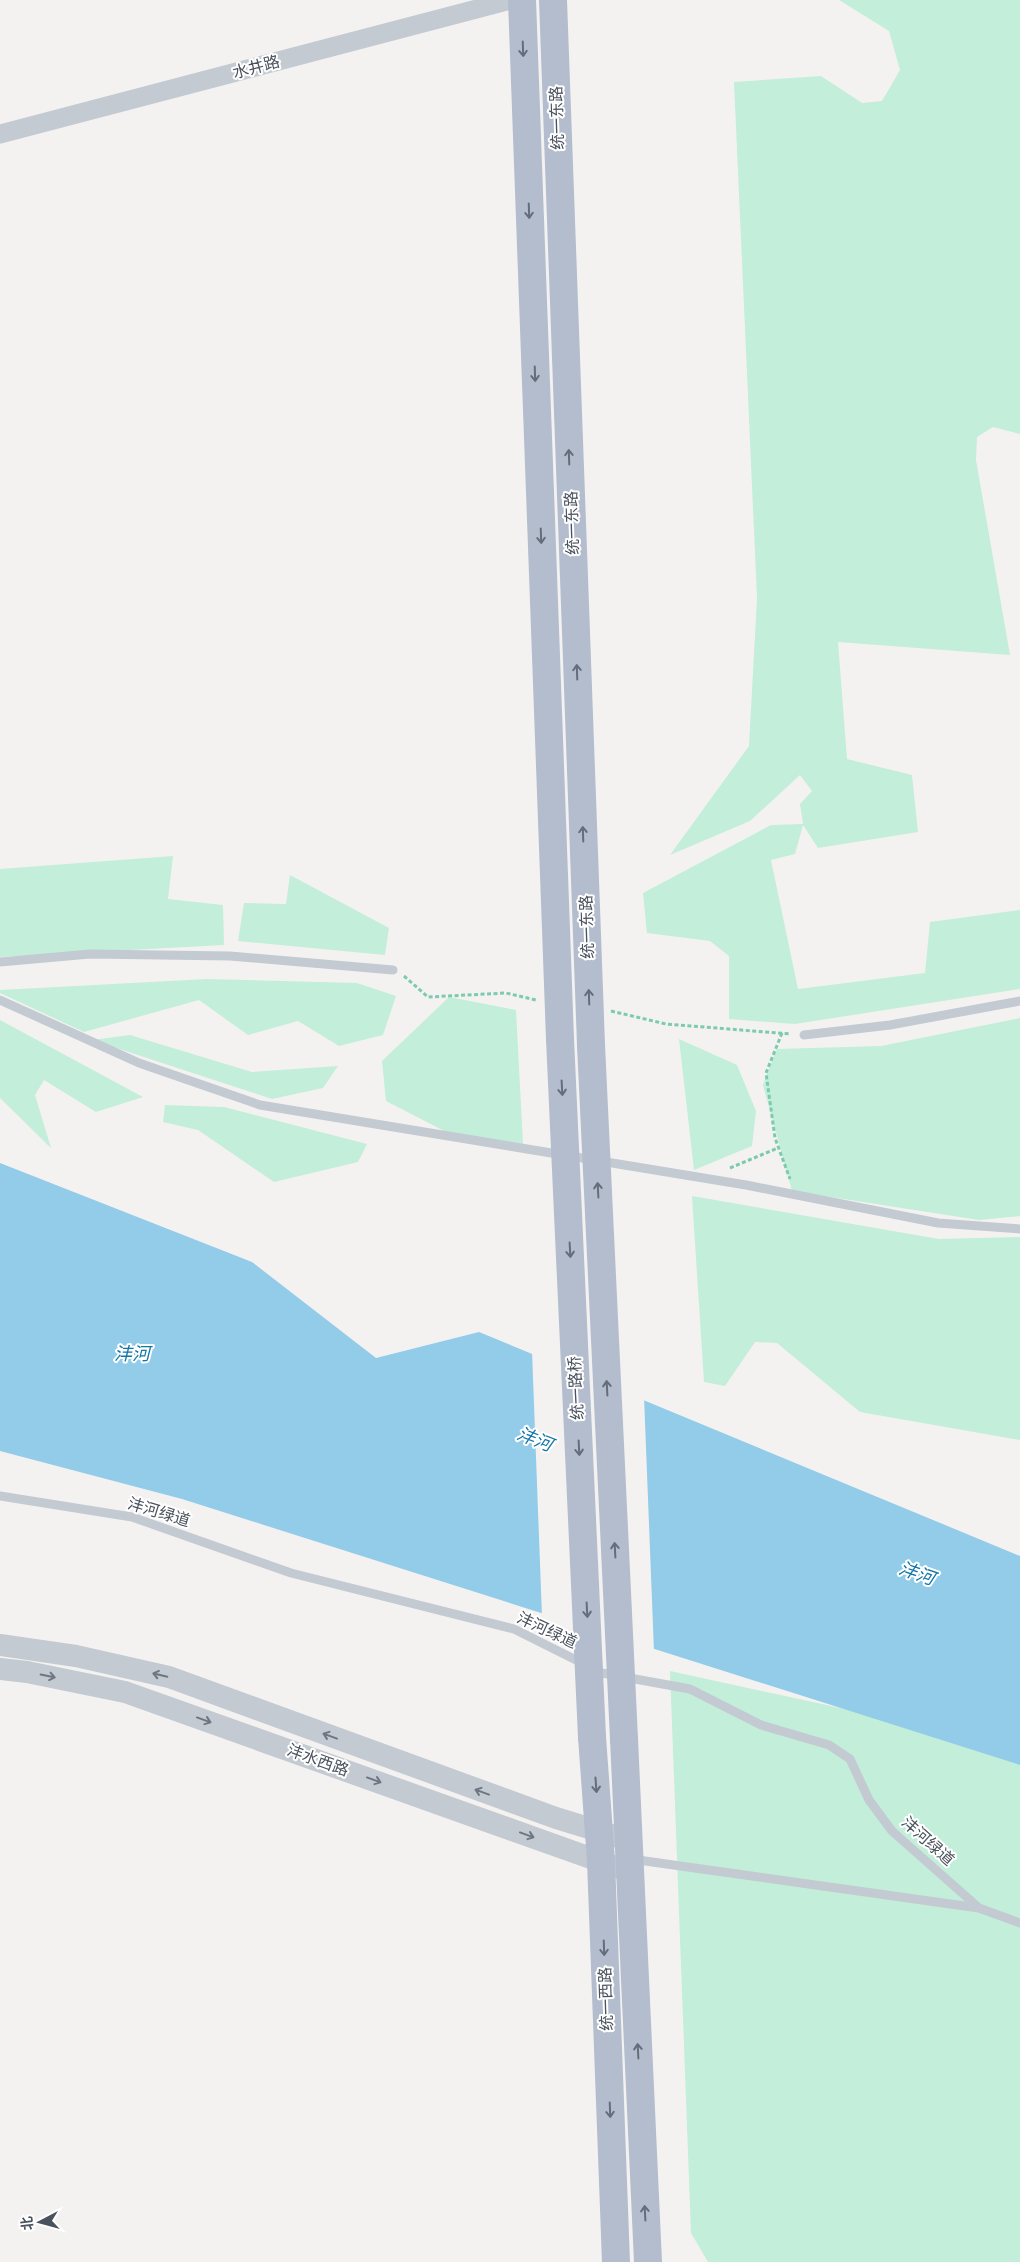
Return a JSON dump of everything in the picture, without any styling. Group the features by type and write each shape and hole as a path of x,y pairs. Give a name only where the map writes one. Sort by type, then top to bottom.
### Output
{"main road":[{"name":"统一东路","path":"522,0 560,1039"},
{"name":"统一东路","path":"553,0 591,1046"},
{"name":"统一路桥","path":"560,1039 592,1737"},
{"name":"统一路桥","path":"591,1046 624,1739"},
{"name":"统一西路","path":"592,1737 601,1861 616,2262"},
{"name":"统一西路","path":"624,1739 648,2262"}],"street":[{"name":"水井路","path":"0,134 511,0"},
{"name":"沣水西路","path":"0,1645 76,1656 169,1677 599,1832 629,1857"},
{"name":"沣水西路","path":"0,1669 27,1672 125,1692 601,1861 629,1857"}],"lane":[{"path":"0,962 90,954 221,956 393,970"},
{"path":"0,1000 139,1063 260,1105 795,1194 938,1223 1020,1229"},
{"path":"804,1036 890,1025 1020,1001"},
{"name":"沣河绿道","path":"0,1496 132,1517 291,1573 514,1629 602,1673 690,1689 762,1725 829,1745 850,1759 869,1800 892,1831 980,1908"},
{"path":"629,1857 980,1908 1020,1923"}],"path":[{"path":"393,970 404,976 428,997 506,993 559,1005"},
{"path":"590,1006 666,1024 804,1036"},
{"path":"782,1034 766,1073 775,1138 795,1194"},
{"path":"707,1179 778,1148"}],"green space":[{"path":"839,0 1020,0 1020,434 993,427 977,437 976,460 1010,655 838,642 847,759 912,775 918,832 818,848 803,825 795,854 771,860 798,989 925,973 930,922 1020,910 1020,989 795,1024 729,1019 729,956 710,941 647,933 643,893 771,825 803,824 800,804 812,791 800,775 750,821 670,855 749,746 757,598 734,82 821,76 862,103 882,101 900,70 889,31"},
{"path":"173,856 168,899 223,905 224,945 0,957 0,869"},
{"path":"290,875 389,928 385,955 238,941 244,903 286,904"},
{"path":"207,979 357,983 396,996 383,1035 339,1046 298,1021 248,1035 199,1000 84,1032 0,993 0,990"},
{"path":"449,997 516,1010 523,1144 456,1137 386,1101 382,1061"},
{"path":"1020,1018 1020,1216 979,1220 792,1191 763,1085 777,1049 881,1046"},
{"path":"0,1020 143,1097 96,1112 44,1080 35,1095 51,1148 0,1098"},
{"path":"130,1035 252,1072 338,1066 323,1088 272,1099 92,1040"},
{"path":"679,1039 737,1065 756,1111 752,1146 694,1170"},
{"path":"165,1105 224,1107 367,1144 358,1162 274,1182 198,1130 163,1122"},
{"path":"692,1196 939,1239 1020,1237 1020,1440 860,1412 777,1343 755,1342 725,1386 704,1382"},
{"path":"670,1671 1020,1747 1020,2262 708,2262 691,2233"}],"water":[{"name":"沣河","path":"0,1163 252,1262 376,1358 479,1332 1020,1556 1020,1765 182,1499 0,1451"}],"pier":[{"path":"532,1351 644,1397 654,1652 542,1616"}]}
